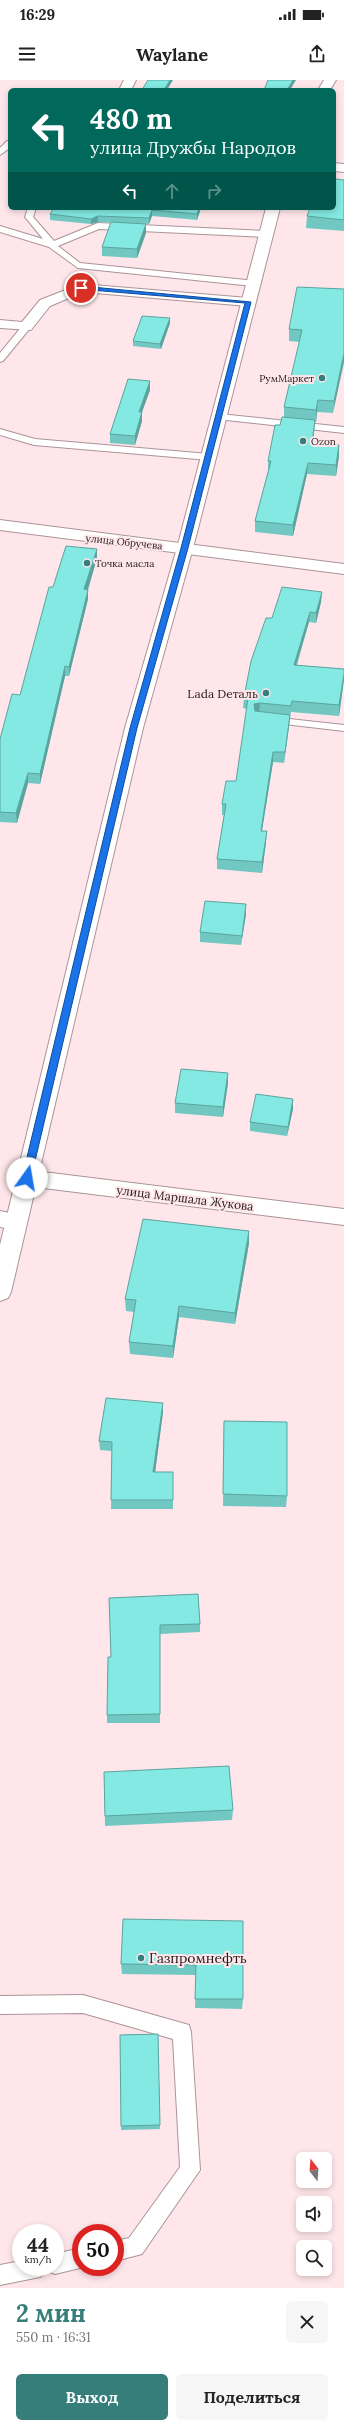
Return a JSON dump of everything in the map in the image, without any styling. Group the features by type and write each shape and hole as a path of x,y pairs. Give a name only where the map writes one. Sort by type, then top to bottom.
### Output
{"main road":[{"path":"0,1292 8,1221 27,1178 134,728 220,417 272,210"},
{"path":"0,324 26,327 45,303 81,288 248,302"},
{"name":"улица Обручева","path":"0,525 116,543 184,548 344,568"},
{"name":"улица Маршала Жукова","path":"27,1178 344,1217"}],"lane":[{"path":"0,153 8,145"},
{"path":"31,210 29,217 52,245 78,265 254,283"},
{"path":"0,229 52,245 98,226 266,234"},
{"path":"0,359 26,327"},
{"path":"220,417 344,430"},
{"path":"0,432 34,442 209,457"},
{"path":"259,718 344,728"},
{"path":"0,2005 83,2004 182,2032 190,2170 135,2247 124,2249"},
{"path":"0,2275 12,2273"}],"building":[{"path":"148,80 170,80 165,88 143,88"},
{"path":"268,80 293,80 288,88 265,88"},
{"path":"336,179 344,180 344,220 307,216 309,210 336,210"},
{"path":"53,210 152,210 149,218 98,216 91,219 50,214"},
{"path":"152,210 198,210 197,214"},
{"path":"111,222 146,224 137,249 102,247"},
{"path":"297,287 344,289 344,353 334,401 318,400 316,410 284,407 302,330 289,329"},
{"path":"142,316 170,318 160,344 133,341"},
{"path":"128,379 150,381 139,412 142,412 135,436 110,434"},
{"path":"282,417 315,420 312,443 339,445 336,465 308,463 293,525 255,521 271,461 268,461 275,425 280,425"},
{"path":"66,546 97,549 84,589 88,590 69,667 65,666 40,774 28,773 16,813 0,812 0,739 12,694 20,695 49,587 53,587"},
{"path":"282,587 322,592 316,613 310,612 294,665 344,669 339,705 292,701 291,706 260,703 254,704 255,711 290,715 285,752 273,752 261,831 267,831 262,862 217,859 226,804 222,804 226,781 236,781 248,698 244,697 251,661 266,618 272,618"},
{"path":"205,901 246,904 242,936 200,932"},
{"path":"181,1069 228,1073 223,1107 175,1103"},
{"path":"256,1094 293,1099 288,1127 250,1122"},
{"path":"143,1219 249,1231 235,1313 179,1306 173,1346 129,1342 136,1300 125,1299"},
{"path":"106,1398 163,1403 153,1472 173,1472 173,1500 111,1500 112,1442 99,1441"},
{"path":"224,1421 287,1422 287,1496 223,1494"},
{"path":"198,1594 200,1624 160,1625 160,1714 107,1715 108,1657 111,1657 109,1598"},
{"path":"229,1766 233,1810 105,1816 104,1772"},
{"path":"123,1919 243,1921 243,1999 195,1999 196,1965 121,1964"},
{"path":"158,2034 160,2125 121,2126 120,2035"}],"place":[{"name":"РумМаркет","path":"322,378"},
{"name":"Ozon","path":"303,441"},
{"name":"Точка масла","path":"87,563"},
{"name":"Lada Dеталь","path":"266,693"},
{"name":"Газпромнефть","path":"141,1958"}],"route":[{"path":"27,1178 134,728 220,417 248,302 81,288"}]}
